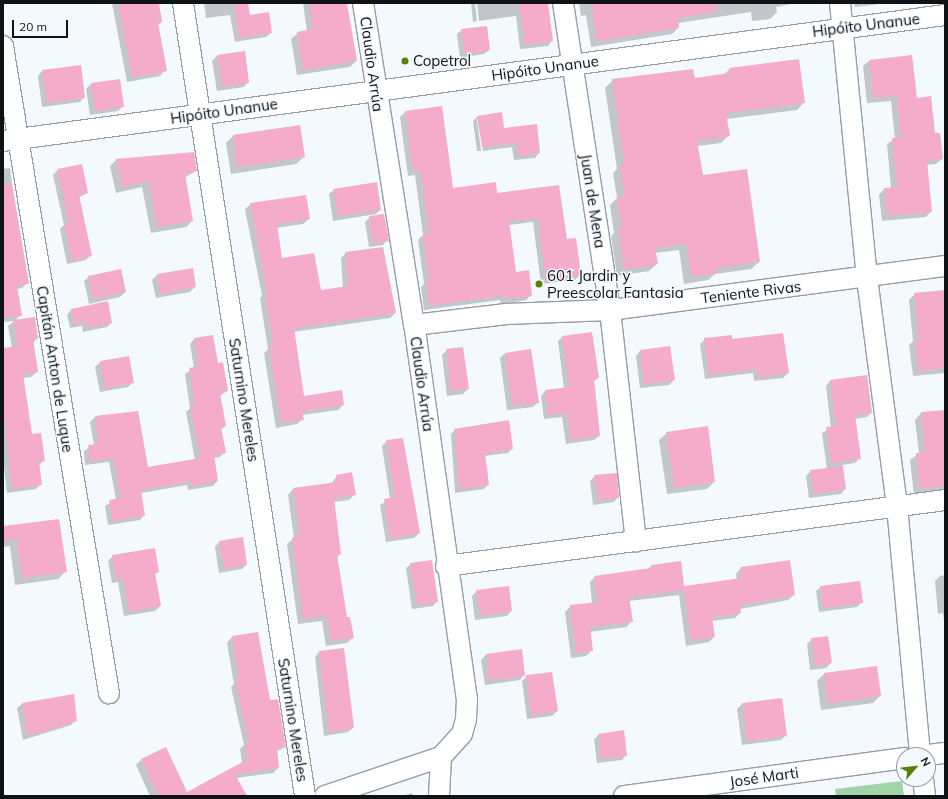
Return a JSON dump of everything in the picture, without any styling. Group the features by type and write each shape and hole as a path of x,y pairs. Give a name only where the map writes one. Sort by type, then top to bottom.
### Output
{"street":[{"name":"Saturnino Mereles","path":"184,3 305,796"},
{"name":"Claudio Arrúa","path":"363,3 414,325 446,566 467,700 466,719 462,734 441,757"},
{"name":"Juan de Mena","path":"563,3 610,310 636,542"},
{"path":"840,3 844,27 867,278 897,506 919,747"},
{"name":"Hipóito Unanue","path":"10,140 844,27 945,15"},
{"name":"Capitán Anton de Luque","path":"3,46 10,140 109,693"},
{"name":"Teniente Rivas","path":"414,325 506,314 610,310 867,278 945,266"},
{"path":"446,566 945,500"},
{"path":"325,796 441,757 439,796"},
{"name":"José Marti","path":"624,796 896,759"}],"green space":[{"path":"896,782 896,787 903,787 904,796 836,796 835,789"}],"building":[{"path":"118,3 159,3 162,22 158,23 167,71 132,77"},
{"path":"234,3 248,3 250,15 269,12 272,33 239,38"},
{"path":"309,3 347,3 357,61 303,70 297,32 313,29"},
{"path":"519,3 548,3 553,41 525,45"},
{"path":"591,3 716,3 717,12 678,18 679,28 597,41"},
{"path":"487,26 490,50 465,54 461,29"},
{"path":"245,51 249,83 222,87 217,55"},
{"path":"912,55 917,98 931,96 935,133 940,133 943,159 927,161 932,212 887,216 884,188 897,187 892,138 901,137 897,96 873,98 869,60"},
{"path":"799,59 805,103 726,113 730,136 697,141 703,175 747,169 760,262 716,268 717,273 691,277 686,243 655,248 658,264 624,269 618,228 622,227 617,197 624,196 620,165 624,164 612,79 693,69 695,78 730,73 729,68"},
{"path":"81,65 85,98 47,103 42,70"},
{"path":"120,79 124,107 95,111 91,83"},
{"path":"442,106 453,188 496,182 497,193 559,185 567,239 576,238 581,275 546,280 538,218 509,221 516,272 529,270 532,296 506,299 505,295 429,306 426,281 429,280 423,234 429,233 420,170 413,171 405,111"},
{"path":"502,112 504,128 537,124 540,153 519,156 517,143 482,147 477,116"},
{"path":"300,125 305,157 237,167 233,135"},
{"path":"194,152 197,171 185,174 193,221 157,227 149,181 122,187 116,159"},
{"path":"82,164 88,193 79,195 92,256 72,260 64,224 69,223 57,169"},
{"path":"377,182 381,210 338,216 333,189"},
{"path":"3,184 12,184 29,284 17,285 22,316 3,318"},
{"path":"306,195 310,219 277,224 282,258 314,253 321,290 348,286 345,252 383,247 396,313 294,328 304,396 342,390 344,405 302,411 304,420 281,423 269,346 273,346 265,292 267,292 250,203"},
{"path":"384,214 389,241 373,243 369,216"},
{"path":"193,268 196,287 160,294 157,274"},
{"path":"121,269 126,292 93,299 88,276"},
{"path":"945,290 945,368 918,371 915,339 919,338 914,293"},
{"path":"108,301 112,323 88,328 86,321 74,324 71,309"},
{"path":"35,317 38,339 33,339 38,372 23,374 32,434 41,433 45,461 39,462 42,485 12,489 3,410 3,348 17,346 13,320"},
{"path":"592,332 599,378 594,379 600,436 570,440 567,413 548,415 545,390 569,387 562,336"},
{"path":"783,333 789,373 758,377 757,369 709,375 704,338 732,335 732,339"},
{"path":"213,335 218,363 223,362 228,391 220,393 226,426 221,427 226,453 214,455 218,481 192,486 192,481 141,490 145,516 112,521 109,500 121,498 113,458 90,461 88,445 98,444 95,416 138,411 148,467 200,458 190,406 195,406 189,368 199,366 194,338"},
{"path":"670,346 675,380 644,384 640,350"},
{"path":"463,347 469,389 451,391 446,349"},
{"path":"531,349 539,403 512,406 505,353"},
{"path":"129,356 134,383 104,388 100,361"},
{"path":"867,375 872,413 855,415 861,459 831,463 826,427 836,426 830,380"},
{"path":"945,410 945,486 920,489 916,453 925,452 921,412"},
{"path":"509,420 513,449 485,453 489,485 459,489 454,429"},
{"path":"708,426 715,482 674,488 666,432"},
{"path":"403,438 420,533 390,538 384,499 395,497 386,440"},
{"path":"843,466 846,489 814,494 810,470"},
{"path":"352,472 356,495 334,498 341,554 337,555 347,617 350,617 354,638 331,641 327,616 303,619 292,537 300,536 293,488 337,482 336,475"},
{"path":"617,473 619,498 598,500 594,475"},
{"path":"59,519 67,572 22,578 17,539 3,541 3,526"},
{"path":"243,537 247,565 224,569 219,541"},
{"path":"155,548 159,572 155,573 161,606 129,612 123,578 116,579 112,555"},
{"path":"432,560 438,602 417,605 410,563"},
{"path":"790,560 795,595 740,605 741,613 712,617 715,637 691,641 684,590 629,597 633,622 590,627 593,651 576,653 570,605 598,602 594,576 651,568 651,565 681,561 684,586 742,578 741,567"},
{"path":"860,581 863,603 823,608 820,586"},
{"path":"509,586 512,611 480,616 476,590"},
{"path":"258,632 270,700 278,699 286,747 277,748 279,768 235,774 247,796 158,796 141,759 166,747 187,792 248,759 245,742 249,742 235,681 239,680 232,636"},
{"path":"828,636 832,663 815,666 811,638"},
{"path":"344,648 354,728 329,732 319,651"},
{"path":"522,649 525,676 489,680 486,654"},
{"path":"877,666 881,696 828,704 824,673"},
{"path":"552,672 558,711 531,715 526,675"},
{"path":"74,694 77,721 27,736 22,703"},
{"path":"782,698 787,736 747,741 742,703"},
{"path":"624,730 627,756 601,759 598,734"}],"place":[{"name":"Copetrol","path":"405,61"},
{"name":"601 Jardin y Preescolar Fantasia","path":"539,284"}]}
